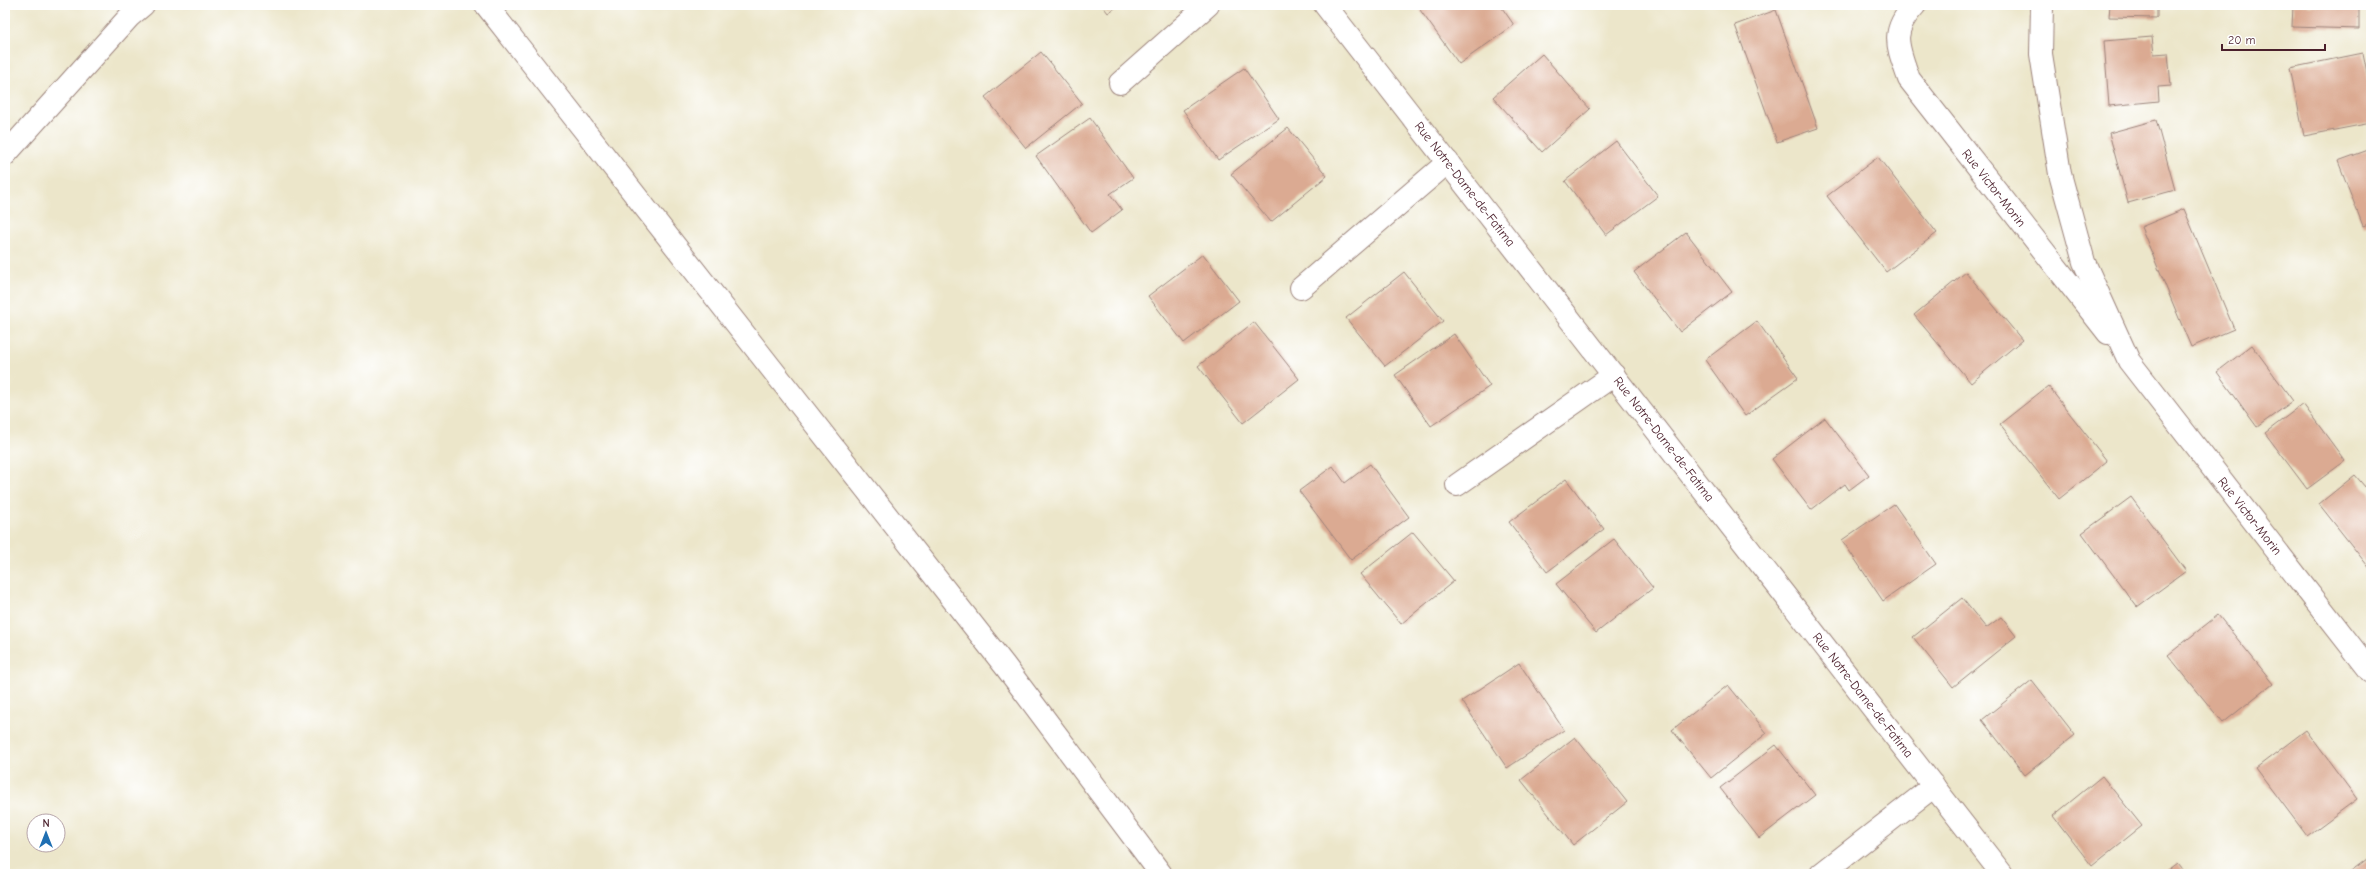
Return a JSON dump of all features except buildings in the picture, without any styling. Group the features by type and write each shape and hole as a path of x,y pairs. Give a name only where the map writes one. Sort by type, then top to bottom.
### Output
{"street":[{"path":"5,155 130,16 143,5"},
{"path":"486,5 996,654 1161,874"},
{"path":"1120,83 1208,5"},
{"name":"Rue Notre-Dame-de-Fatima","path":"1325,5 2002,874"},
{"name":"Rue Victor-Morin","path":"1915,5 1903,18 1897,44 1909,79 2371,672"},
{"name":"Rue Victor-Morin","path":"2042,5 2041,54 2060,174 2084,262 2129,361"},
{"path":"1302,288 1448,162"},
{"path":"1457,485 1614,375"},
{"path":"1821,874 1934,786"}]}
